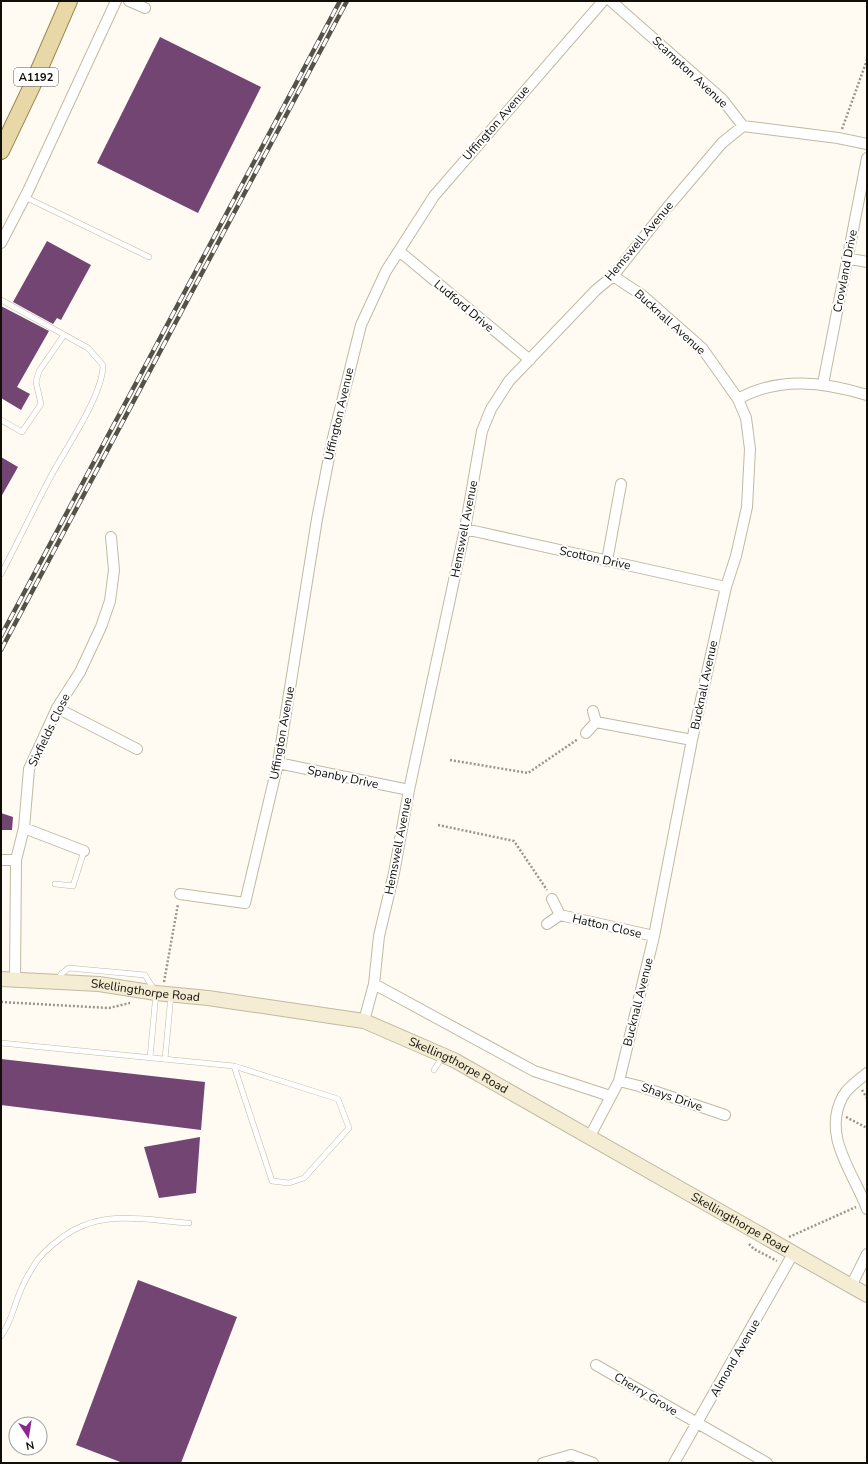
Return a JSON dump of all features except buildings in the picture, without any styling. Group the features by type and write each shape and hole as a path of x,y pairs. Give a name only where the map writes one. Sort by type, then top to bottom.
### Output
{"main road":[{"name":"A1192","path":"1,151 32,86 68,1"},
{"name":"Skellingthorpe Road","path":"1,979 99,984 164,990 364,1021 443,1056 527,1101 589,1138 794,1252 867,1295"}],"street":[{"path":"1,244 25,197 116,1"},
{"path":"129,1 146,8"},
{"name":"Uffington Avenue","path":"180,894 245,903 278,763 317,519 343,395 361,325 386,271 434,196 603,1"},
{"name":"Scampton Avenue","path":"611,1 722,99 743,126"},
{"path":"743,126 838,138 867,144"},
{"name":"Hemswell Avenue","path":"364,1021 374,984 379,936 394,873 409,790 465,529 482,432 491,409 510,381 596,290 613,276 666,209 722,144 743,126"},
{"name":"Crowland Drive","path":"823,384 867,158"},
{"name":"Ludford Drive","path":"399,251 530,360"},
{"path":"848,258 867,262"},
{"name":"Bucknall Avenue","path":"589,1138 610,1096 619,1082 654,936 692,740 726,587 736,556 747,507 750,449 746,418 738,399 702,348 642,295 613,276"},
{"path":"738,399 753,391 781,384 803,382 823,384 867,395"},
{"path":"607,561 621,484"},
{"name":"Scotton Drive","path":"465,529 726,587"},
{"name":"Sixfields Close","path":"15,980 16,860 24,828 29,769 57,708 80,672 101,627 110,601 114,570 111,537"},
{"path":"57,708 137,749"},
{"path":"593,711 596,722"},
{"path":"596,722 692,740"},
{"path":"586,733 596,722"},
{"name":"Spanby Drive","path":"278,763 409,790"},
{"path":"24,828 84,851"},
{"path":"1,860 16,860"},
{"path":"547,924 560,915 552,899"},
{"name":"Hatton Close","path":"560,915 654,936"},
{"path":"374,984 534,1071 610,1096"},
{"path":"866,1206 844,1160 835,1127 842,1096 850,1087 867,1073"},
{"name":"Shays Drive","path":"619,1082 638,1086 725,1115"},
{"name":"Almond Avenue","path":"674,1463 794,1252"},
{"path":"851,1286 867,1254"},
{"name":"Cherry Grove","path":"596,1365 767,1463"},
{"path":"543,1463 571,1454 593,1463"}],"lane":[{"path":"25,197 148,257"},
{"path":"1,300 88,348 103,365 103,375 91,403 51,476 1,574"},
{"path":"1,420 22,432 41,404 36,382 39,371 64,335"},
{"path":"55,884 73,886 84,851"},
{"path":"150,1058 164,990"},
{"path":"164,990 165,1059"},
{"path":"1,1043 234,1066 338,1099 349,1128 304,1178 289,1183 272,1181 234,1066"},
{"path":"434,1070 443,1056"},
{"path":"1,1336 14,1314 20,1292 34,1266 49,1247 69,1232 96,1220 121,1218 189,1223"}],"path":[{"path":"838,138 859,86 867,60"},
{"path":"450,760 528,773 586,733"},
{"path":"438,825 514,841 552,899"},
{"path":"164,990 180,894"},
{"path":"1,1002 108,1008 131,1003"},
{"path":"837,1114 866,1126"},
{"path":"787,1238 866,1206"}],"railway":[{"path":"1,636 340,1"},
{"path":"1,650 347,1"}]}
